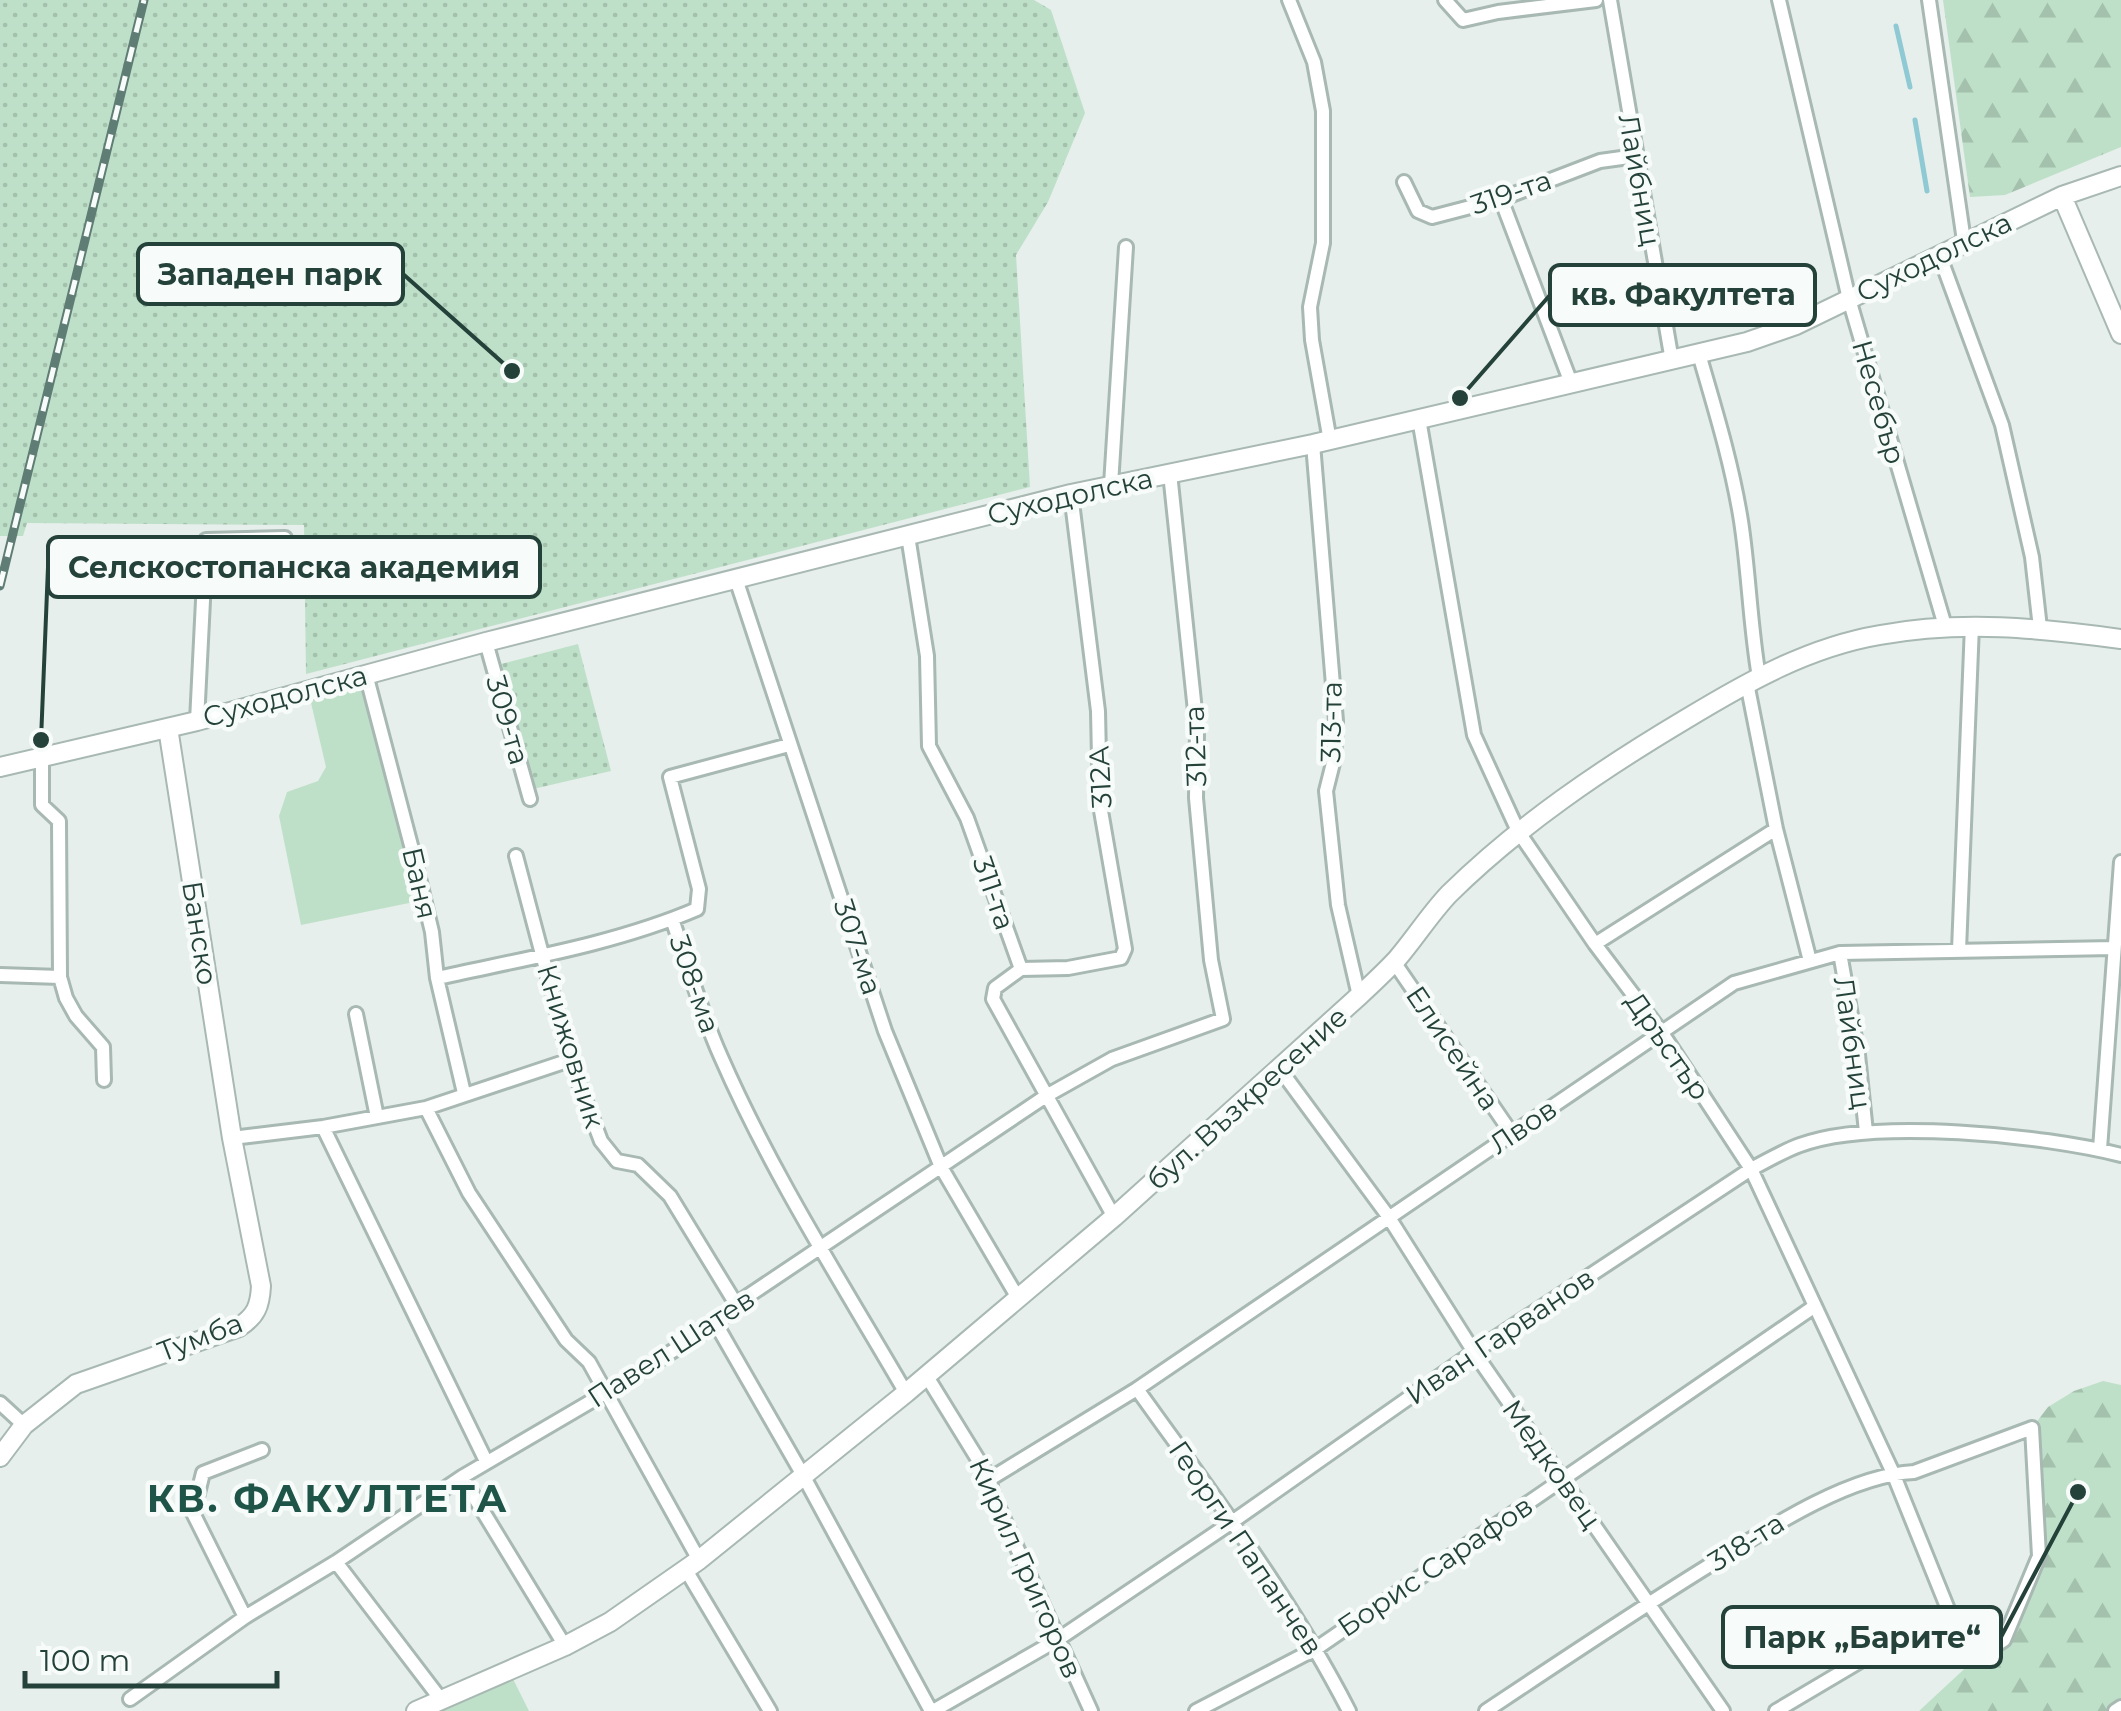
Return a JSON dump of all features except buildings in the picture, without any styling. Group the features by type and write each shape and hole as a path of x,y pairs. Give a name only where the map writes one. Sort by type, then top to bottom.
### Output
{"street":[{"name":"313-та","path":"1289,0 1314,62 1323,111 1323,243 1310,307 1322,442 1336,721 1334,759 1326,791 1338,906 1359,996"},
{"path":"1445,0 1463,20 1596,0"},
{"name":"Лайбниц","path":"1610,0 1672,361"},
{"name":"Несебър","path":"1779,0 1848,299 1945,626"},
{"path":"1929,0 1964,241"},
{"name":"319-та","path":"1404,182 1418,211 1432,217 1501,199 1600,161 1636,156"},
{"name":"Суходолска","path":"0,767 198,721 486,642 1111,484 1322,442 1699,354 1796,325 2062,196 2121,176"},
{"path":"2062,196 2121,334"},
{"path":"1501,199 1571,383"},
{"path":"1111,484 1126,247"},
{"path":"1940,254 2002,424 2032,558 2040,628"},
{"name":"Лайбниц","path":"1699,354 1741,522 1753,680 1776,829 1810,961"},
{"name":"Дръстър","path":"1420,419 1474,735 1518,832 1662,1033 1751,1169 1893,1473 1960,1639 1975,1658"},
{"name":"312-та","path":"1170,473 1197,730 1196,798 1210,960 1223,1019"},
{"name":"312А","path":"1021,969 1068,968 1120,958 1125,949 1100,805 1098,712 1070,494"},
{"name":"311-та","path":"908,536 927,656 929,746 967,818 1021,969"},
{"path":"198,721 206,540 285,538"},
{"name":"307-ма","path":"736,579 885,1031 941,1167 1018,1298"},
{"path":"1959,950 1972,625"},
{"name":"бул. Възкресение","path":"416,1711 565,1646 610,1622 693,1565 906,1393 1114,1217 1359,996 1394,962 1447,896 1518,832 1632,751 1753,680 1807,654 1877,635 1972,625 2121,638"},
{"name":"309-та","path":"486,642 530,799"},
{"name":"Баня","path":"366,674 414,853 432,932 436,978 464,1093"},
{"name":"Банско","path":"168,728 232,1138"},
{"name":"308-ма","path":"789,744 670,777 699,889 697,909 672,919 720,1054 821,1250"},
{"path":"42,758 42,805 59,821 60,977 76,1016 104,1047 104,1080"},
{"path":"1595,944 1776,829"},
{"name":"Книжовник","path":"516,856 570,1060 601,1141 617,1162 638,1164 670,1196 736,1304"},
{"path":"2100,1150 2117,1000 2114,948 2121,862"},
{"path":"436,978 543,955 672,919"},
{"name":"Лвов","path":"990,1478 1137,1389 1734,982 1840,954 2114,948"},
{"name":"Лайбниц","path":"1840,954 1858,1055 1866,1132"},
{"name":"Елисейна","path":"1394,962 1512,1134"},
{"path":"1021,969 995,988 993,999 1114,1217"},
{"path":"0,975 60,977"},
{"path":"356,1014 377,1117"},
{"name":"Павел Шатев","path":"130,1699 245,1616 336,1562 462,1476 716,1324 736,1304 1046,1096 1112,1059 1223,1019"},
{"path":"232,1138 324,1127 426,1108 570,1060"},
{"name":"Медковец","path":"1279,1068 1388,1216 1474,1352 1722,1711"},
{"path":"426,1108 469,1194 566,1340 589,1362 770,1711"},
{"path":"324,1127 486,1462"},
{"name":"Иван Гарванов","path":"932,1711 1057,1640 1474,1352 1751,1169 1800,1144 1866,1132 1973,1134 2121,1155"},
{"name":"Тумба","path":"0,1457 24,1425 76,1384 239,1328 253,1318 260,1303 260,1286 232,1138"},
{"path":"821,1250 906,1393"},
{"name":"Борис Сарафов","path":"1196,1711 1317,1648 1815,1306"},
{"path":"716,1324 932,1711"},
{"name":"Кирил Григоров","path":"926,1375 990,1478 992,1494 1092,1711"},
{"name":"Георги Папанчев","path":"1137,1389 1317,1648 1349,1711"},
{"path":"0,1403 24,1425"},
{"name":"318-та","path":"1486,1711 1796,1511 1893,1473 1914,1472 2032,1428 2039,1556 2004,1640 1975,1658"},
{"path":"245,1616 193,1513 204,1473 262,1450"},
{"path":"462,1476 565,1646"},
{"path":"336,1562 442,1701"},
{"path":"1776,1711 1889,1644"}],"green space":[{"path":"0,0 1034,0 1051,10 1085,113 1048,202 1016,255 1030,487 306,674 304,525 27,523 23,536 0,536"},
{"path":"1943,0 2121,0 2121,147 2005,195 1970,197"},
{"path":"578,644 611,771 533,789 501,664"},
{"path":"366,674 424,900 301,925 279,816 287,792 318,781 326,767 308,690"},
{"path":"2103,1381 2121,1385 2121,1707 2115,1711 1919,1711 1975,1659 2004,1640 2039,1556 2032,1428 2048,1407 2074,1391"},
{"path":"509,1671 529,1711 416,1711"}],"waterway":[{"path":"1896,26 1910,87"},
{"path":"1915,120 1927,191"}],"railway":[{"path":"0,586 144,0"}],"place":[{"name":"Западен парк","path":"512,371"},
{"name":"кв. Факултета","path":"1460,398"},
{"name":"Селскостопанска академия","path":"41,740"},
{"name":"Парк „Барите“","path":"2078,1492"}],"district":[{"name":"КВ. ФАКУЛТЕТА","path":"328,1499"}]}
